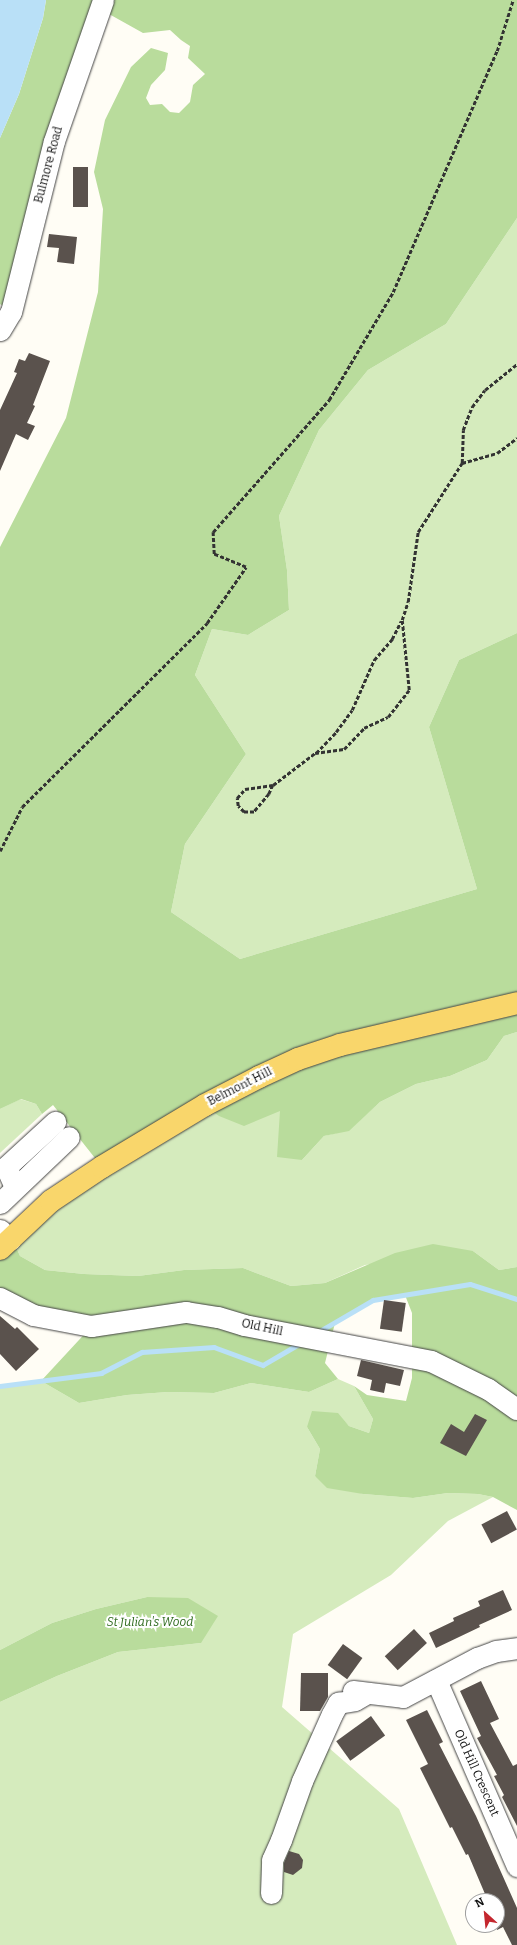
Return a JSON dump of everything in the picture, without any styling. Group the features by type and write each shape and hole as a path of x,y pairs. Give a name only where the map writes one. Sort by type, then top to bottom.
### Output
{"main road":[{"name":"Belmont Hill","path":"3,1240 51,1201 102,1167 259,1076 298,1059 340,1045 517,1003"}],"street":[{"name":"Bulmore Road","path":"0,330 11,312 54,141 103,0"},
{"path":"15,1187 6,1166 55,1122"},
{"path":"0,1203 69,1137"},
{"name":"Old Hill","path":"0,1298 33,1315 91,1326 186,1312 218,1317 244,1325 431,1361 488,1390 517,1409"},
{"path":"341,1689 403,1697 477,1658 496,1651 517,1648"},
{"name":"Old Hill Crescent","path":"436,1680 517,1866"},
{"path":"271,1893 272,1860 281,1840 302,1781 332,1714 338,1703 355,1700 367,1693"}],"path":[{"path":"0,851 22,807 207,623 246,567 214,554 213,532 329,400 393,292 498,51 513,0"},
{"path":"272,785 269,794 254,812 244,812 238,806 237,798 245,789 272,785 316,753 320,747 336,732 352,710 374,660 392,639 402,620 408,602 418,532 462,463 463,430 472,407 485,390 517,364"},
{"path":"462,463 497,453 517,438"},
{"path":"316,753 344,749 364,728 388,717 408,690 402,620"}],"green space":[{"path":"46,0 517,0 517,218 446,324 368,370 319,430 279,516 287,570 289,610 248,635 212,629 195,675 246,754 185,844 171,912 240,959 477,889 429,727 459,660 517,633 517,1032 504,1036 487,1060 450,1076 416,1084 380,1102 349,1131 324,1136 302,1160 277,1157 280,1111 244,1126 219,1116 205,1106 102,1167 53,1105 42,1114 36,1104 21,1099 0,1109 0,547 66,418 98,292 103,209 94,172 105,120 131,67 151,48 168,53 165,70 151,85 146,98 150,105 162,104 170,112 179,113 190,102 193,85 205,74 188,58 190,46 170,30 143,33 100,9 11,312 0,304 0,138 19,94 43,18"},
{"path":"517,218 517,633 459,660 429,727 477,889 240,959 171,912 185,844 246,754 195,675 212,629 248,635 289,610 287,570 279,516 319,430 368,370 446,324"},
{"path":"517,1032 517,1267 499,1270 473,1251 365,1265 325,1283 291,1286 243,1268 184,1270 138,1276 84,1274 45,1270 20,1256 12,1238 205,1105 280,1111 302,1160 324,1136 349,1130 380,1102 416,1084 450,1076 487,1060 504,1036"},
{"path":"20,1099 36,1104 42,1114 0,1153 0,1109"},
{"path":"12,1238 20,1256 45,1270 84,1274 138,1276 184,1270 243,1268 291,1286 325,1283 395,1253 433,1244 473,1251 499,1270 517,1267 517,1510 493,1497 478,1494 448,1493 413,1498 363,1494 327,1488 315,1476 320,1449 307,1427 312,1411 338,1413 349,1426 369,1433 373,1419 354,1386 367,1395 406,1401 412,1378 412,1313 405,1295 373,1300 335,1323 325,1363 338,1379 309,1392 251,1383 214,1393 168,1392 127,1395 79,1403 41,1381 91,1327 0,1298 0,1249"},
{"path":"338,1379 354,1386 373,1419 369,1433 349,1426 337,1413 307,1427 320,1449 315,1476 363,1494 413,1498 448,1493 478,1494 493,1497 448,1521 391,1575 293,1634 282,1707 399,1809 457,1945 0,1945 0,1702 57,1676 118,1652 201,1643 147,1597 96,1609 52,1623 0,1650 0,1387 41,1381 79,1403 127,1395 168,1392 214,1393 251,1383 309,1392"},
{"name":"St Julian's Wood","path":"147,1597 188,1598 218,1616 201,1643 118,1652 57,1676 0,1702 0,1650 52,1623 96,1609"}],"water":[{"path":"0,0 46,0 43,18 19,94 0,138"}],"building":[{"path":"73,167 88,167 88,207 73,207"},
{"path":"49,234 77,237 74,264 57,262 59,248 47,247"},
{"path":"29,353 50,361 33,405 35,406 27,423 35,426 28,440 16,434 0,471 0,410 17,373 14,372 19,359 25,361"},
{"path":"384,1300 406,1303 402,1332 380,1329"},
{"path":"0,1316 15,1329 17,1327 39,1349 16,1371 0,1354"},
{"path":"361,1360 404,1370 400,1386 386,1383 384,1393 370,1390 372,1380 357,1376"},
{"path":"475,1414 487,1420 466,1456 440,1443 451,1424 464,1432"},
{"path":"507,1511 517,1530 491,1543 481,1525"},
{"path":"503,1590 512,1610 479,1625 480,1627 436,1648 429,1633 454,1621 453,1618 480,1606 478,1601"},
{"path":"414,1629 427,1643 398,1670 385,1656"},
{"path":"343,1644 362,1658 347,1679 328,1665"},
{"path":"301,1673 328,1673 328,1697 320,1711 300,1711"},
{"path":"481,1681 499,1719 490,1723 513,1766 517,1764 517,1826 502,1797 504,1795 494,1776 497,1775 477,1738 481,1736 460,1691"},
{"path":"427,1710 443,1742 439,1744 476,1816 517,1908 517,1945 512,1945 505,1931 505,1893 485,1893 468,1854 466,1855 452,1827 450,1828 420,1768 428,1764 406,1720"},
{"path":"371,1716 385,1735 350,1761 336,1741"},
{"path":"289,1851 299,1854 303,1860 302,1868 293,1875 284,1872 284,1863"}],"waterway":[{"path":"320,1331 373,1300 470,1284 517,1299"},
{"path":"0,1386 101,1373 142,1352 214,1347 263,1365 299,1344"}]}
